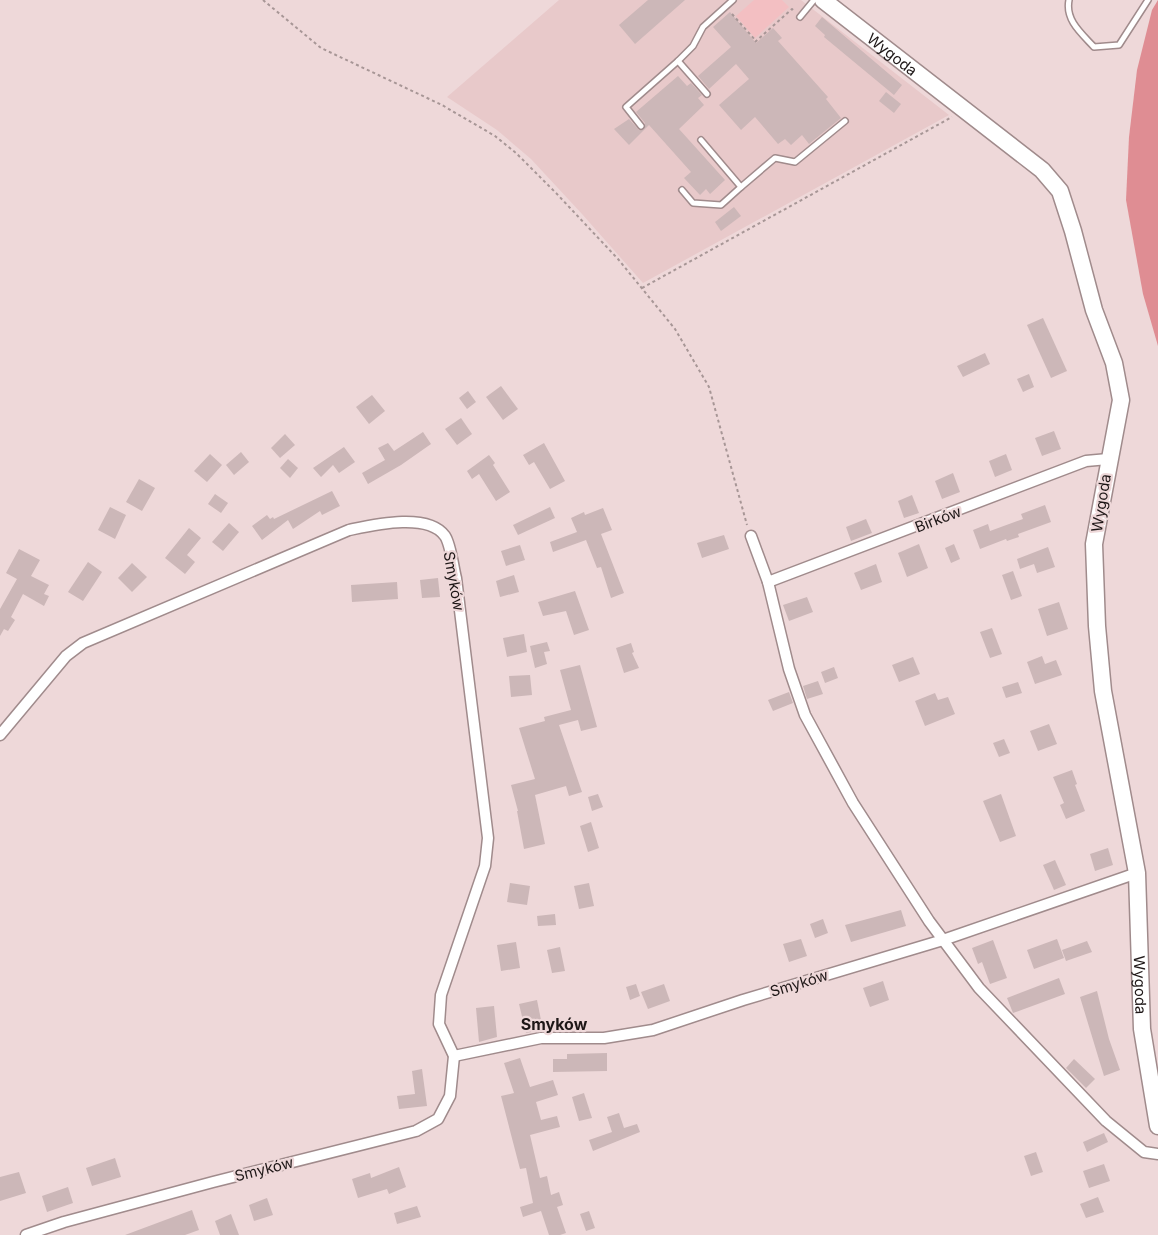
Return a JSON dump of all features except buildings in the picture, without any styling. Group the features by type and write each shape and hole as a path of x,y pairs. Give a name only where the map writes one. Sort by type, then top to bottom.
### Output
{"street":[{"name":"Wygoda","path":"823,0 1042,170 1060,190 1094,310 1114,363 1121,399 1094,544 1097,626 1103,691 1137,873 1142,1029 1158,1126"},
{"name":"Birków","path":"768,582 1086,461 1108,459"},
{"name":"Smyków","path":"0,735 66,656 83,643 349,530 391,522 420,524 437,528 446,537 456,578 488,838 485,866 441,995 439,1024 454,1056 450,1096 438,1119 416,1131 213,1182 64,1222 26,1235"},
{"path":"751,536 768,582 789,669 805,715 853,803 929,921 979,988 1106,1121 1144,1152 1158,1154"},
{"name":"Smyków","path":"454,1056 541,1038 604,1038 653,1030 743,1000 943,940 1137,873"}],"lane":[{"path":"641,126 626,108 693,46 703,27 733,0"},
{"path":"800,17 814,0"},
{"path":"1069,0 1067,6 1073,25 1094,46 1119,45 1148,0"},
{"path":"678,61 707,94"},
{"path":"682,190 693,203 721,206 775,158 795,162 845,121"},
{"path":"701,140 741,187"}],"path":[{"path":"263,0 321,48 442,105 495,136 516,153 556,193 618,260 675,329 709,387 742,512 751,536"},
{"path":"726,6 756,41 792,9 794,11"},
{"path":"642,288 966,110"}],"shaded area":[{"path":"559,0 801,0 949,115 643,283 531,159 497,130 447,97"},
{"path":"754,0 782,0 789,7 755,38 736,16"},
{"path":"1158,0 1158,346 1143,294 1126,200 1129,137 1137,70 1152,10"}],"district":[{"name":"Smyków","path":"554,1024"}]}
